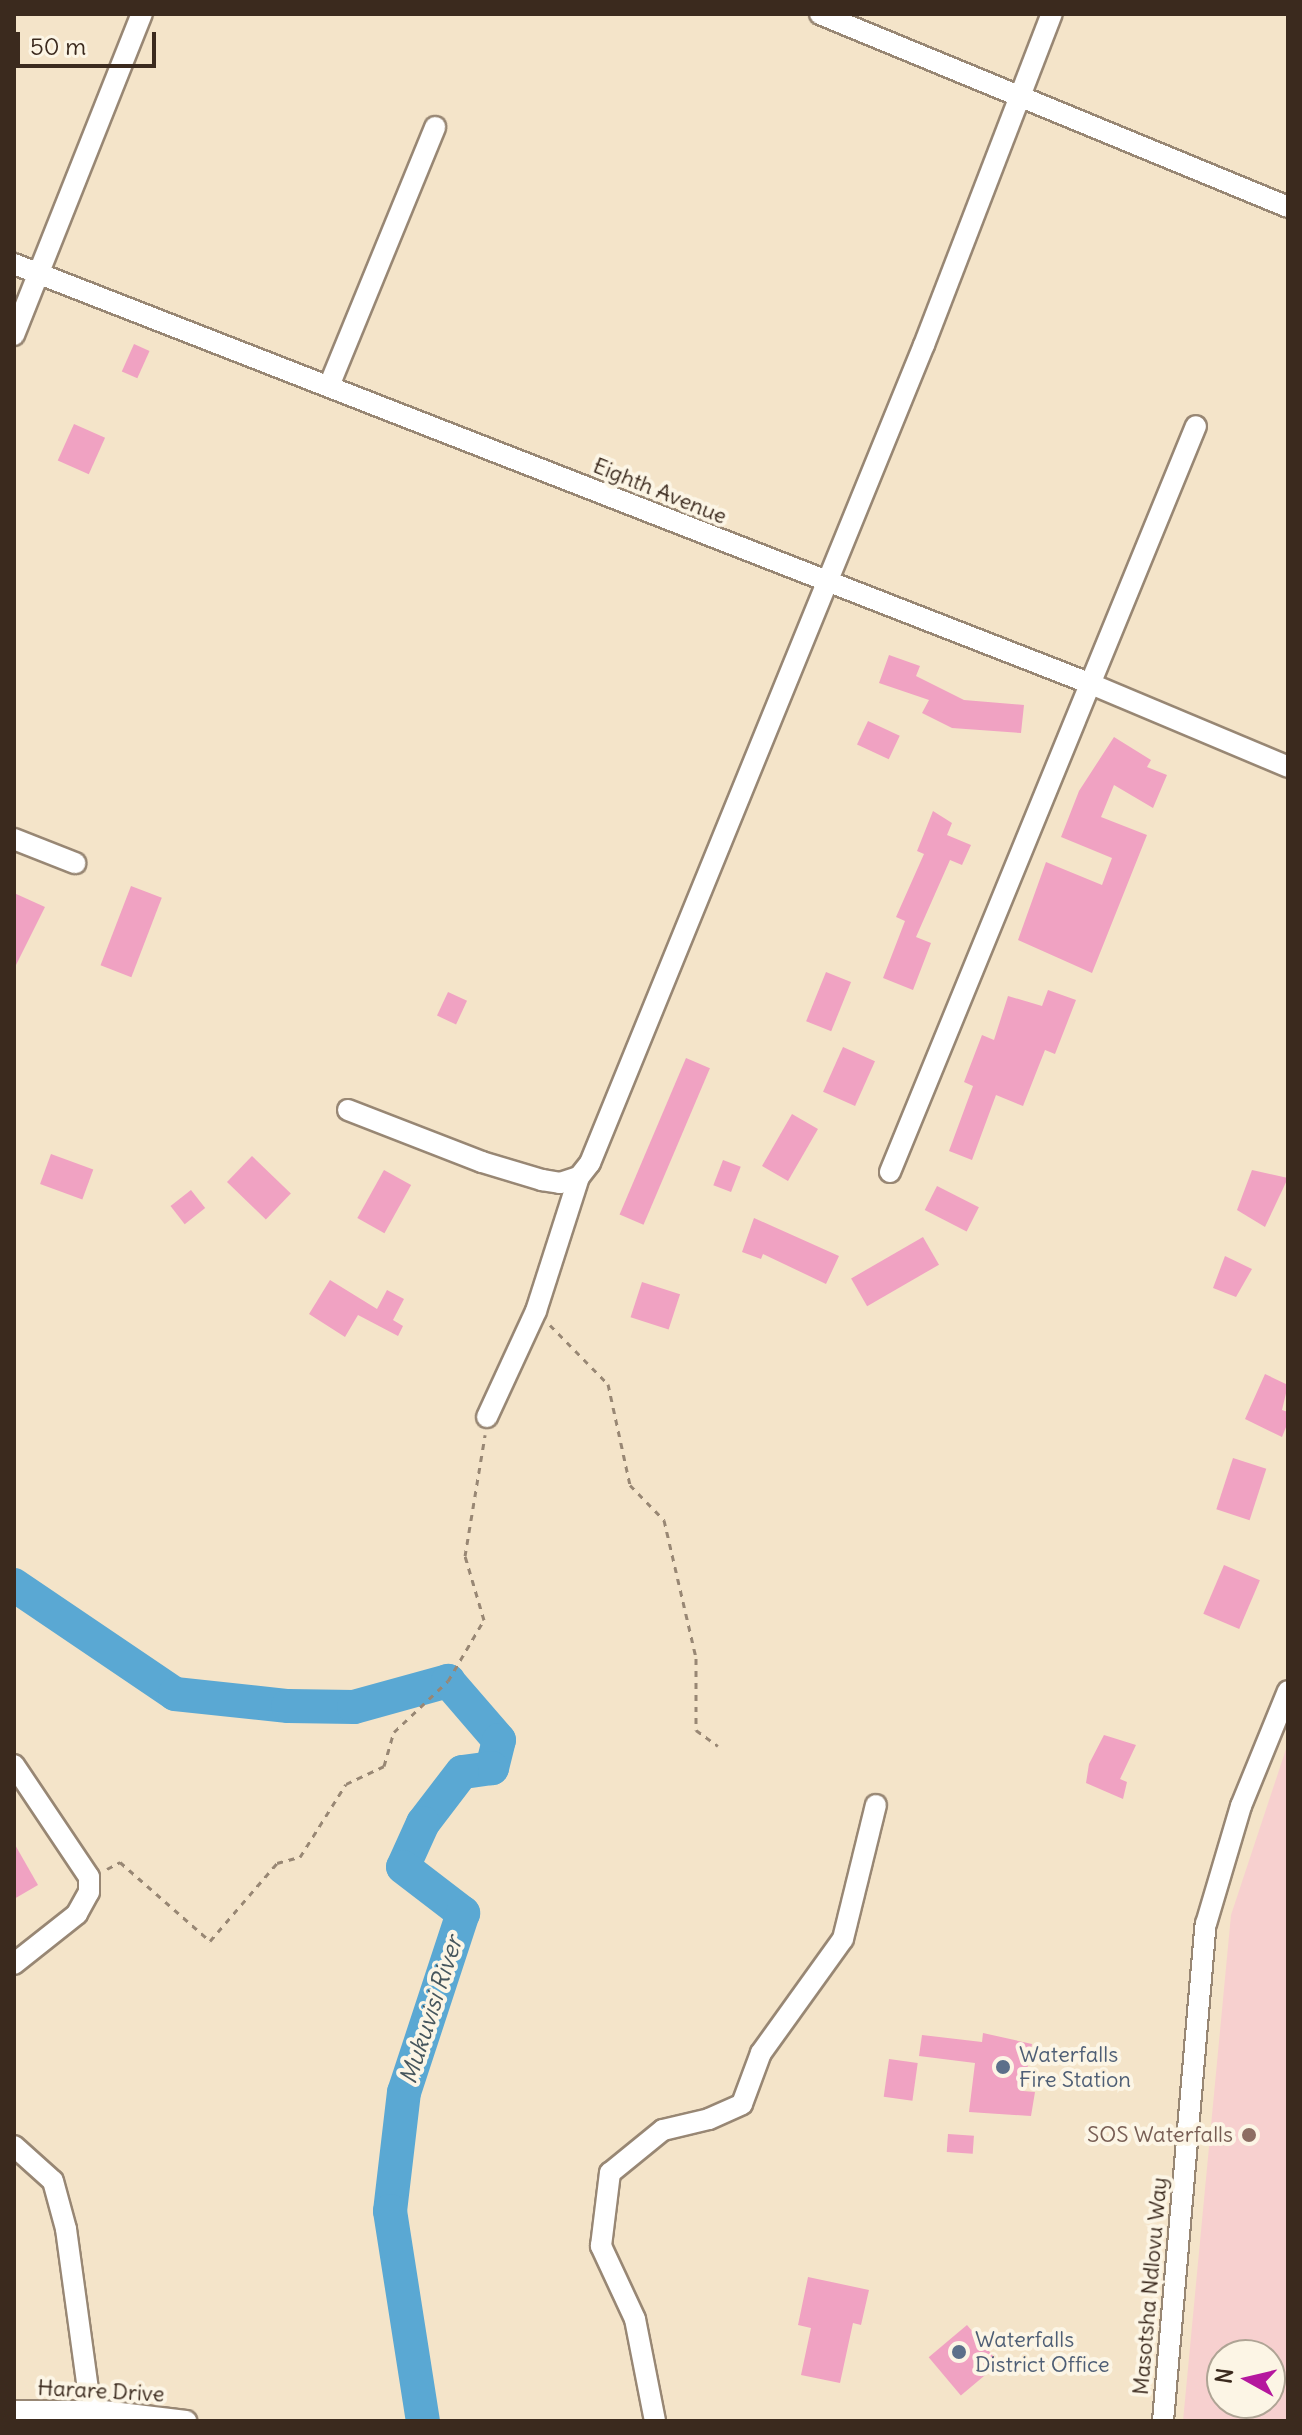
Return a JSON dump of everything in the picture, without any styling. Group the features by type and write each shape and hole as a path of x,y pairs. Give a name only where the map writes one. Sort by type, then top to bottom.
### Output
{"street":[{"path":"14,335 142,14"},
{"path":"820,14 1288,207"},
{"path":"487,1417 536,1311 579,1177 590,1163 924,345 1017,95 1052,14"},
{"path":"329,386 435,127"},
{"name":"Eighth Avenue","path":"14,264 1091,684 1288,767"},
{"path":"890,1172 1196,426"},
{"path":"14,839 75,863"},
{"path":"348,1110 482,1162 560,1183 579,1177"},
{"name":"Masotsha Ndlovu Way","path":"1163,2421 1206,1924 1232,1832 1288,1691"},
{"path":"14,1765 89,1877 89,1892 77,1914 14,1964"},
{"path":"655,2421 635,2319 601,2246 610,2173 663,2130 709,2119 742,2104 761,2053 843,1939 876,1805"},
{"path":"14,2146 53,2181 66,2229 88,2389 104,2416"},
{"name":"Harare Drive","path":"14,2411 186,2421"}],"path":[{"path":"536,1311 608,1384 630,1485 664,1520 696,1658 696,1730 718,1746"},
{"path":"89,1877 120,1862 210,1941 277,1863 300,1857 346,1784 384,1766 394,1732 448,1681 484,1620 465,1556 487,1417"}],"shaded area":[{"name":"SOS Waterfalls","path":"1288,1743 1288,2421 1183,2421 1231,1915"}],"building":[{"path":"134,344 150,351 137,378 122,371"},
{"path":"74,424 105,438 89,474 58,461"},
{"path":"889,655 920,666 916,676 964,700 1024,705 1021,733 952,728 922,713 929,700 879,683"},
{"path":"868,721 900,736 889,759 857,745"},
{"path":"1114,737 1151,760 1147,767 1167,775 1153,808 1114,785 1101,817 1147,835 1092,973 1018,940 1046,862 1102,885 1112,858 1061,837 1079,791"},
{"path":"933,811 952,823 947,835 971,845 962,865 950,860 916,937 931,943 913,990 883,978 905,921 896,917 924,854 917,851"},
{"path":"131,886 162,898 131,977 101,965"},
{"path":"14,893 45,907 14,969"},
{"path":"826,972 851,982 831,1031 806,1021"},
{"path":"1048,990 1076,1000 1055,1054 1045,1050 1023,1106 996,1095 972,1160 949,1151 973,1086 964,1082 982,1035 994,1040 1008,996 1042,1006"},
{"path":"448,992 467,1001 456,1024 437,1016"},
{"path":"843,1047 875,1061 855,1106 823,1092"},
{"path":"686,1058 710,1068 644,1225 620,1214"},
{"path":"792,1114 818,1129 788,1181 762,1166"},
{"path":"51,1154 93,1169 82,1199 40,1184"},
{"path":"252,1156 291,1194 266,1219 227,1182"},
{"path":"723,1160 741,1167 731,1192 713,1185"},
{"path":"384,1170 411,1185 384,1233 357,1218"},
{"path":"1252,1170 1288,1178 1265,1227 1237,1210"},
{"path":"937,1186 979,1207 967,1231 925,1210"},
{"path":"191,1190 205,1208 185,1224 171,1206"},
{"path":"754,1218 839,1256 826,1284 763,1254 761,1259 742,1252"},
{"path":"923,1237 939,1265 867,1306 851,1278"},
{"path":"1225,1256 1252,1269 1236,1297 1213,1288"},
{"path":"330,1280 377,1309 387,1290 404,1299 393,1320 403,1326 398,1336 358,1315 345,1337 309,1314"},
{"path":"642,1282 680,1294 669,1330 631,1317"},
{"path":"1265,1374 1288,1385 1282,1410 1288,1412 1288,1422 1282,1437 1245,1419"},
{"path":"1233,1458 1266,1469 1250,1520 1216,1509"},
{"path":"1224,1565 1260,1580 1239,1629 1203,1614"},
{"path":"1104,1735 1136,1745 1120,1779 1127,1782 1123,1799 1086,1783 1089,1764"},
{"path":"14,1843 38,1885 14,1899"},
{"path":"983,2033 1032,2044 1023,2091 1035,2092 1031,2116 969,2112 975,2063 919,2056 922,2035 982,2042"},
{"path":"889,2059 918,2063 912,2101 884,2097"},
{"path":"948,2134 974,2136 973,2154 947,2152"},
{"path":"808,2277 869,2290 861,2325 853,2323 840,2383 801,2375 811,2328 798,2325"},
{"path":"967,2325 999,2363 961,2395 929,2357"}],"waterway":[{"name":"Mukuvisi River","path":"14,1585 175,1694 288,1706 354,1707 448,1681 499,1740 492,1768 462,1772 423,1823 403,1867 463,1913 404,2092 390,2211 423,2421"}],"place":[{"name":"Waterfalls Fire Station","path":"1003,2067"},
{"name":"SOS Waterfalls","path":"1249,2135"},
{"name":"Waterfalls District Office","path":"959,2352"}]}
